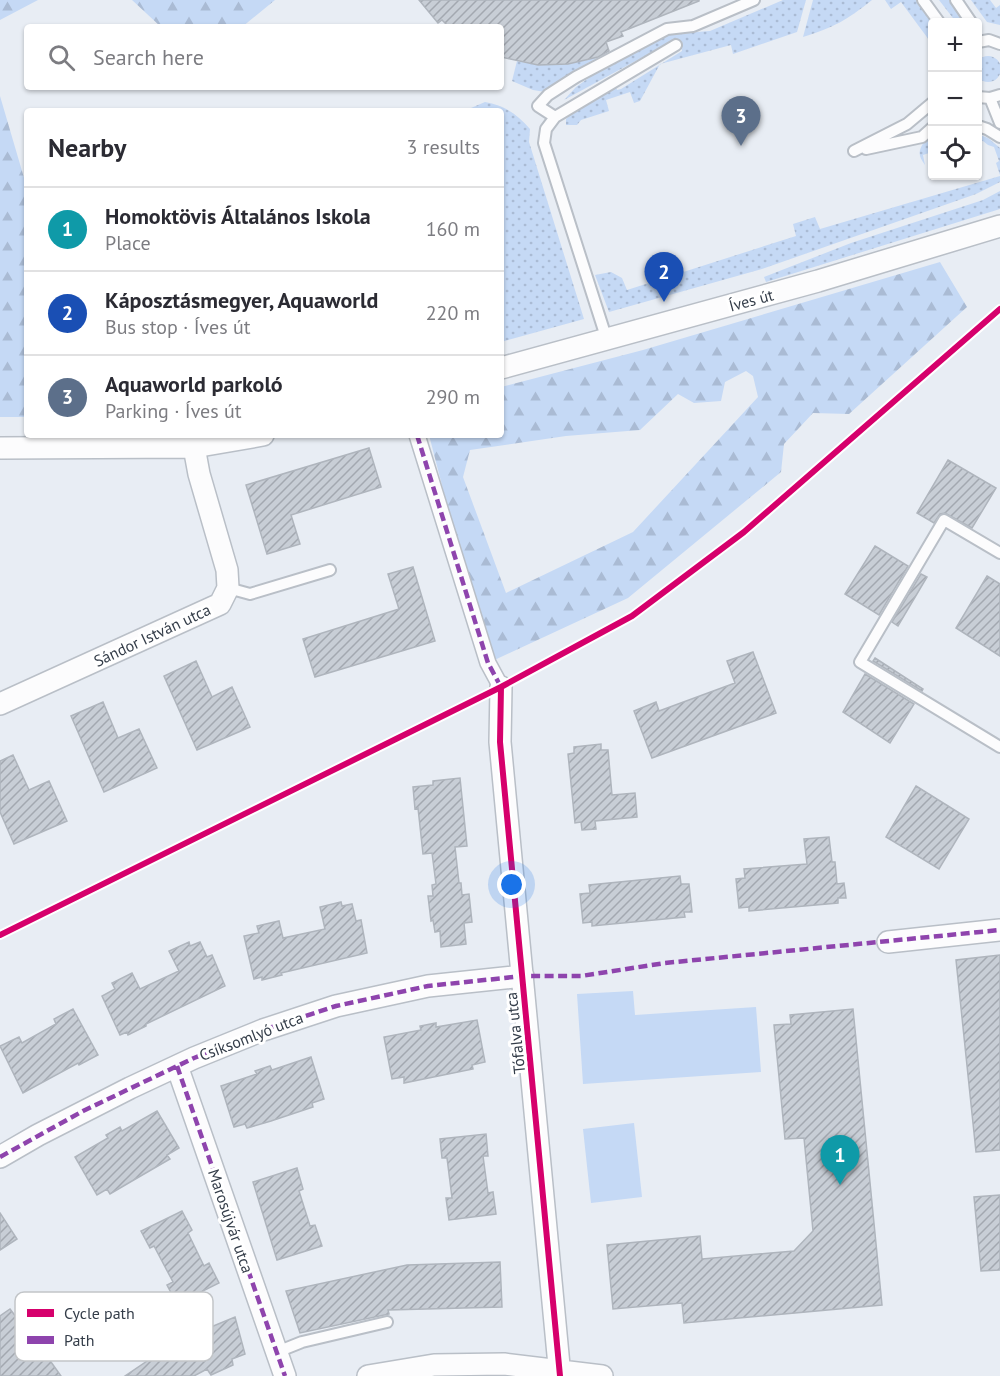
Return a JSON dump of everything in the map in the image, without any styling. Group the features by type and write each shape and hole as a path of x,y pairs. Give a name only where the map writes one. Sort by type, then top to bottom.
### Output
{"street":[{"name":"Íves út","path":"504,367 818,281 1000,226"},
{"path":"0,448 194,447 246,438"},
{"path":"418,438 488,663 501,687"},
{"path":"194,447 199,474 227,570 228,588"},
{"name":"Sándor István utca","path":"0,704 220,604 228,588"},
{"name":"Tófalva utca","path":"501,687 500,742 560,1373"},
{"path":"888,942 1000,930"},
{"name":"Csíksomlyó utca","path":"0,1157 83,1111 177,1066 263,1030 336,1005 428,986 523,976"},
{"name":"Marosújvár utca","path":"177,1066 285,1376"},
{"path":"368,1376 434,1365 504,1364 560,1373 602,1376"}],"lane":[{"path":"555,117 538,106 548,95 576,77 667,29 693,26 754,0"},
{"path":"923,0 936,18"},
{"path":"956,0 968,18"},
{"path":"985,38 1000,44"},
{"path":"607,340 544,143 546,129 555,117 571,105 676,45"},
{"path":"985,97 1000,123"},
{"path":"927,136 854,151 907,123 928,107"},
{"path":"982,127 1000,137"},
{"path":"1000,553 944,520 860,662 1000,747"},
{"path":"228,588 250,594 330,570"},
{"path":"277,1352 302,1342 387,1322"}],"green space":[{"path":"0,0 38,0 0,20"},
{"path":"132,0 275,0 246,24 158,24"},
{"path":"783,0 806,0 797,32 733,54 731,45 662,63 682,51 676,39 564,100 576,87 593,75 670,34 710,31"},
{"path":"813,0 872,0 839,23 803,37"},
{"path":"885,0 916,0 931,18 928,18 928,39 901,2 891,9"},
{"path":"939,0 949,0 964,18 953,18"},
{"path":"971,0 990,0 996,8 1000,5 1000,25 987,22"},
{"path":"599,57 573,71 545,92 533,90 512,81 517,61 558,64"},
{"path":"993,57 1000,64 1000,74 997,78 988,82 982,80 982,58"},
{"path":"659,65 640,101 634,103 630,92 606,100 609,111 581,120 577,125 566,125 566,119 571,114 616,86 617,90 621,89"},
{"path":"0,96 24,178 24,417 0,417"},
{"path":"485,102 504,108 471,108"},
{"path":"504,108 530,129 529,142 584,319 504,341"},
{"path":"982,136 1000,148 1000,175 996,163 999,161 994,147 983,141"},
{"path":"928,140 928,153 923,155 925,165 920,156 924,142"},
{"path":"1000,176 1000,182 976,194 762,269 609,312 595,275 611,272 622,278 627,290 796,236 793,224 815,217 820,229"},
{"path":"1000,191 1000,209 766,282 764,277 851,243 983,200"},
{"path":"940,262 967,307 849,414 813,413 784,444 781,472 628,598 488,663 430,438 504,438 504,386 643,350","holes":["746,371 753,376 758,397 633,532 506,593 463,477 470,450 566,436 640,430 678,394 694,403 721,401 725,382"]},
{"path":"633,991 635,1015 756,1007 761,1072 583,1084 577,994"},
{"path":"634,1123 642,1197 591,1203 583,1129"}],"building":[{"path":"419,0 699,0 621,32 623,36 606,42 609,51 598,57 568,64 538,65 504,58 504,24 446,24 442,20 438,23"},
{"path":"369,448 381,487 291,515 300,544 267,554 246,485"},
{"path":"948,460 996,488 972,528 945,513 940,514 934,523 917,513"},
{"path":"875,546 908,566 879,615 845,594"},
{"path":"413,567 435,641 315,677 303,639 399,609 388,574"},
{"path":"921,574 927,577 898,626 892,622"},
{"path":"987,576 1000,584 1000,656 956,628"},
{"path":"753,652 776,713 652,758 634,711 656,702 659,711 735,683 727,661"},
{"path":"875,658 923,689 922,691 873,661"},
{"path":"196,661 212,697 232,687 250,727 197,750 164,676"},
{"path":"865,674 914,704 890,743 843,712"},
{"path":"103,702 118,738 139,729 157,768 104,792 71,716"},
{"path":"601,744 601,750 608,750 612,795 635,793 637,817 595,821 596,829 582,830 581,822 575,823 568,754 574,753 574,747"},
{"path":"13,755 29,790 49,781 67,821 14,844 0,812 0,761"},
{"path":"460,778 467,846 455,847 459,883 461,883 462,895 469,894 472,922 464,923 466,944 441,947 440,931 435,932 433,920 431,921 428,896 433,896 432,885 436,884 432,853 423,854 418,808 415,809 413,787 433,785 433,781"},
{"path":"916,786 969,819 939,869 886,837"},
{"path":"829,837 837,884 844,883 846,898 838,898 838,903 749,911 749,907 739,908 736,879 745,878 744,869 807,864 804,839"},
{"path":"680,876 681,884 689,884 692,912 684,912 685,917 592,926 592,922 583,923 580,894 590,893 589,885"},
{"path":"341,902 342,906 352,904 356,921 361,920 367,953 281,973 282,975 262,980 262,977 254,979 244,936 259,933 257,926 279,921 283,938 325,929 320,907"},
{"path":"189,942 190,946 200,942 207,957 212,955 225,986 128,1035 127,1032 120,1035 102,996 115,989 112,983 132,973 140,989 179,971 169,951"},
{"path":"1000,955 1000,1150 976,1152 956,960"},
{"path":"73,1009 98,1055 79,1065 78,1063 23,1093 0,1046 19,1037 22,1043 56,1024 54,1019"},
{"path":"853,1009 882,1305 684,1323 682,1303 613,1309 607,1245 700,1236 702,1259 794,1251 813,1231 804,1138 785,1139 774,1025 791,1024 790,1015"},
{"path":"477,1020 485,1062 472,1065 473,1069 404,1083 404,1077 392,1079 384,1037 421,1030 420,1026 436,1023 436,1027"},
{"path":"311,1057 324,1099 312,1103 313,1107 271,1121 247,1128 245,1124 234,1127 221,1086 257,1074 255,1071 270,1066 272,1070"},
{"path":"157,1111 179,1148 167,1155 170,1159 110,1194 107,1189 97,1195 75,1157 108,1138 106,1135 120,1127 122,1131"},
{"path":"486,1134 488,1156 483,1156 488,1193 493,1192 496,1214 449,1220 446,1198 452,1198 447,1158 442,1158 440,1139"},
{"path":"297,1168 303,1189 299,1191 310,1226 315,1225 322,1246 277,1260 253,1182"},
{"path":"1000,1195 1000,1270 981,1271 974,1197"},
{"path":"182,1211 192,1230 188,1233 204,1266 209,1263 219,1283 201,1292 171,1292 167,1285 173,1282 154,1246 150,1248 141,1231"},
{"path":"0,1213 17,1239 0,1250"},
{"path":"500,1262 502,1307 388,1310 389,1314 300,1333 286,1291 407,1265"},
{"path":"10,1309 15,1316 15,1361 50,1361 61,1376 0,1376 0,1316"},
{"path":"235,1317 245,1354 232,1359 233,1365 211,1375 207,1369 194,1376 125,1376 147,1361 213,1361 213,1326"}],"marked path":[{"path":"418,438 488,663 501,687 501,692"},
{"path":"0,1157 83,1111 194,1058 263,1030 336,1006 428,986 523,976 581,976 665,963 1000,930"},
{"path":"177,1066 285,1376"}],"cycle path":[{"path":"0,935 501,687 632,616 744,532 1000,309"},
{"path":"501,687 500,742 560,1376"}],"place":[{"name":"Aquaworld parkoló","path":"741,146"},
{"name":"Káposztásmegyer, Aquaworld","path":"664,302"},
{"name":"Homoktövis Általános Iskola","path":"840,1185"}]}
